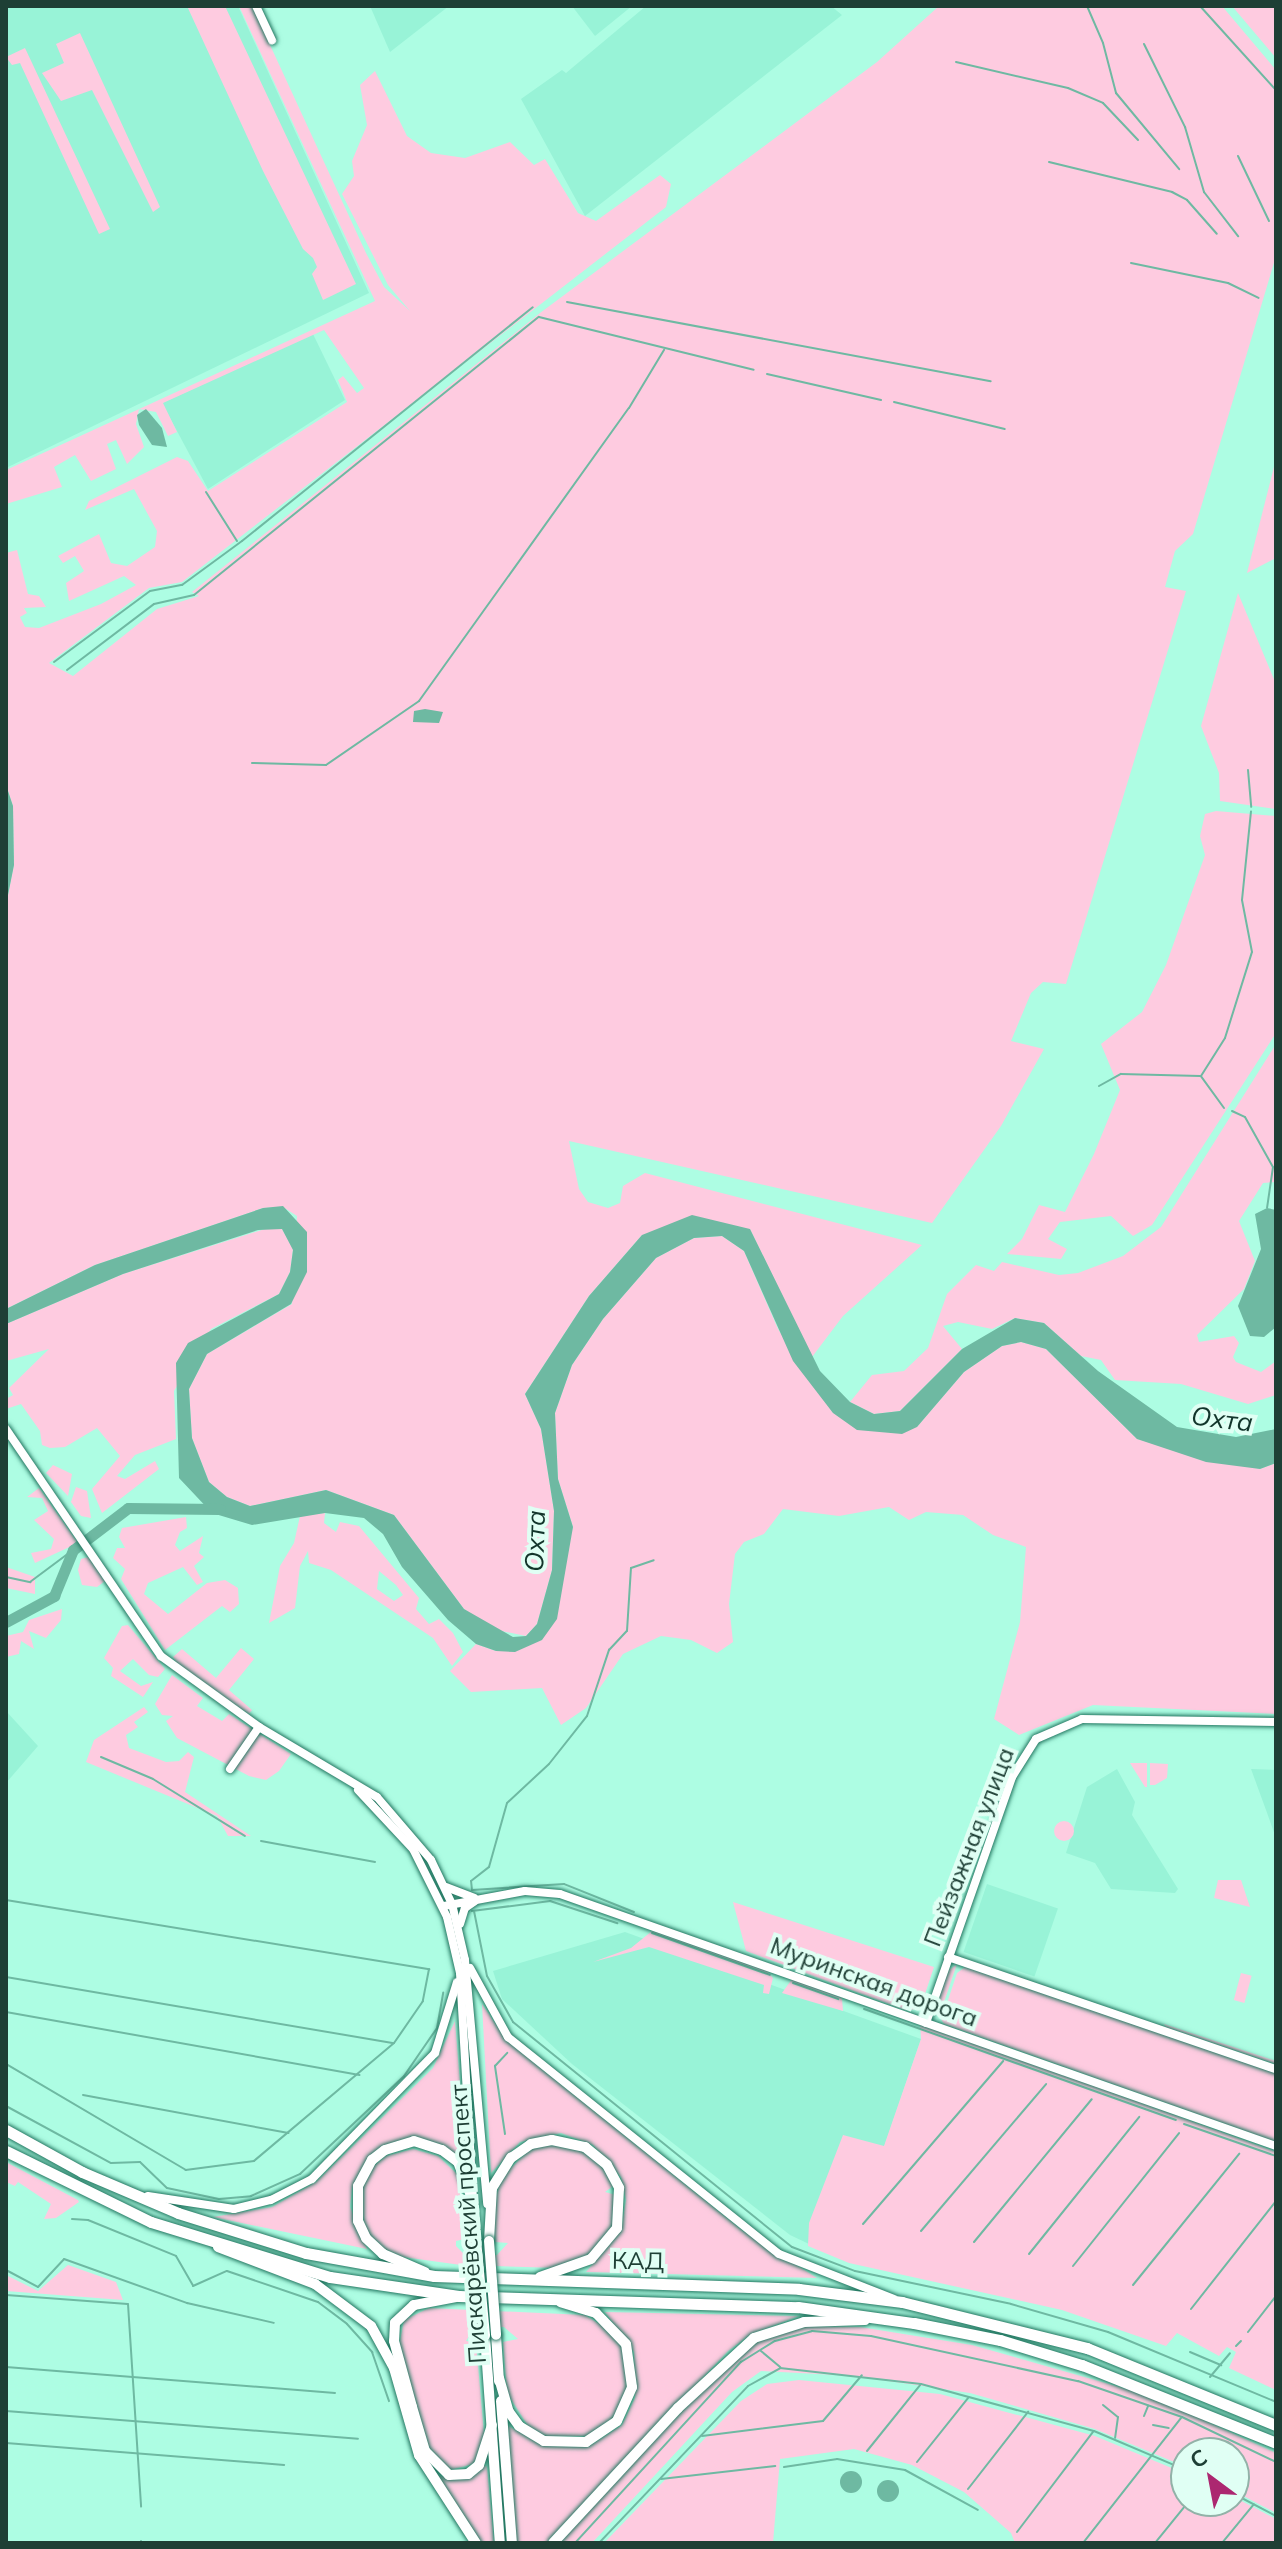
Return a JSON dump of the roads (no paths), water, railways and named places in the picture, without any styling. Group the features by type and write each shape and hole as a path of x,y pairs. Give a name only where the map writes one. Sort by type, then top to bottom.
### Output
{"highway":[{"name":"КАД","path":"6,2130 130,2193 267,2243 434,2276 799,2289 902,2302 1087,2348 1276,2425"},
{"name":"КАД","path":"6,2151 116,2208 206,2242 330,2277 459,2296 798,2307 895,2320 1000,2340 1082,2365 1276,2443"}],"main road":[{"path":"434,2276 383,2254 366,2238 356,2211 364,2171 385,2150 414,2141 428,2144 458,2162 473,2201"},
{"path":"488,2213 500,2171 531,2144 578,2143 613,2175 621,2213 604,2249 573,2268 530,2279"},
{"name":"Пискарёвский проспект","path":"473,2201 476,2240 499,2378 512,2543"},
{"name":"Пискарёвский проспект","path":"488,2213 492,2425 500,2543"},
{"path":"206,2242 315,2284 371,2326 394,2368 419,2455 476,2543"},
{"path":"459,2296 402,2312 393,2331 396,2351 425,2451 437,2469 458,2477 476,2469 487,2451 492,2425"},
{"path":"499,2378 509,2412 519,2426 544,2441 586,2442 617,2421 632,2387 626,2344 596,2313 555,2300"},
{"path":"553,2543 688,2397 754,2338 804,2322 895,2320"}],"street":[{"path":"256,6 272,41"},
{"path":"6,1429 161,1656 259,1727 377,1797 402,1822 445,1887 448,1905"},
{"name":"Пейзажная улица","path":"926,2023 1012,1777 1028,1747 1044,1733 1069,1721 1096,1718 1276,1722"},
{"path":"230,1769 259,1727"},
{"path":"349,1782 413,1849 448,1905"},
{"path":"445,1887 480,1898"},
{"name":"Муринская дорога","path":"448,1905 540,1891 560,1894 1276,2146"},
{"path":"459,1929 465,1908 480,1898"},
{"name":"Пискарёвский проспект","path":"448,1905 459,1929 465,1960 488,2213"},
{"name":"Пискарёвский проспект","path":"448,1905 460,1973 473,2201"},
{"name":"Муринская дорога","path":"948,1957 1276,2069"},
{"path":"465,1960 508,2037 705,2196 799,2266 902,2302"},
{"path":"130,2193 234,2209 296,2189 372,2120 435,2053 460,1973"}],"water":[{"path":"146,409 162,428 167,447 152,445 139,425 137,415"},
{"path":"414,711 443,712 439,723 413,722"},
{"path":"6,785 13,806 14,865 6,905"},
{"path":"283,1206 307,1232 307,1272 291,1304 207,1354 189,1389 192,1438 209,1482 227,1497 250,1506 326,1490 394,1515 464,1609 513,1637 526,1636 537,1624 552,1570 554,1511 541,1429 525,1394 589,1296 642,1235 692,1215 750,1229 820,1371 850,1402 874,1414 900,1411 962,1349 1015,1318 1044,1323 1098,1371 1177,1427 1236,1437 1276,1429 1276,1463 1260,1469 1206,1462 1137,1439 1046,1349 1021,1342 1002,1346 964,1372 917,1427 902,1434 857,1430 833,1413 793,1361 744,1251 722,1236 694,1238 656,1258 603,1319 572,1365 555,1413 558,1479 573,1527 557,1619 542,1640 515,1652 496,1651 476,1644 448,1620 402,1567 383,1534 364,1518 325,1513 252,1525 212,1513 179,1478 176,1363 188,1343 279,1294 290,1272 293,1250 282,1229 258,1230 123,1274 6,1324 6,1309 95,1265 263,1208"},
{"path":"1267,1208 1276,1210 1276,1327 1264,1337 1250,1336 1238,1306 1261,1249 1255,1214"},
{"path":"851,2471 859,2474 862,2482 859,2490 851,2493 843,2490 840,2482 843,2474"},
{"path":"888,2480 896,2483 899,2491 896,2499 888,2502 880,2499 877,2491 880,2483"}],"waterway":[{"path":"1087,6 1103,43 1116,93 1179,169"},
{"path":"1200,6 1276,90"},
{"path":"1144,44 1185,127 1204,192 1238,236"},
{"path":"956,62 1068,88 1103,103 1138,140"},
{"path":"1238,156 1269,221"},
{"path":"1049,162 1172,192 1187,200 1217,234"},
{"path":"1131,263 1228,283 1259,298"},
{"path":"567,302 991,381"},
{"path":"54,662 150,591 182,585 242,541 533,307"},
{"path":"67,670 154,604 194,595 539,317 754,370"},
{"path":"252,763 326,765 419,701 629,408 664,350"},
{"path":"767,374 881,400"},
{"path":"894,402 1005,429"},
{"path":"206,492 237,541"},
{"path":"1248,770 1251,807"},
{"path":"1224,1108 1201,1076 1225,1038 1252,952 1242,900 1251,811"},
{"path":"1099,1086 1121,1074 1200,1076"},
{"path":"1232,1111 1245,1117 1273,1167 1267,1208"},
{"path":"6,1622 54,1596 73,1550 128,1508 220,1509"},
{"path":"6,1577 30,1582 73,1550"},
{"path":"634,1912 564,1884 472,1890 471,1881 489,1867 507,1803 549,1764 587,1716 609,1650 627,1631 631,1568 654,1560"},
{"path":"101,1757 153,1779 245,1836"},
{"path":"261,1841 375,1862"},
{"path":"6,1900 429,1969 423,2001 394,2043 254,2161 186,2170 6,2064"},
{"path":"472,1911 550,1901 617,1923"},
{"path":"474,1911 487,1976 513,2022 792,2247 855,2271 1011,2304 1108,2332 1276,2402"},
{"path":"652,1933 770,1975"},
{"path":"6,1977 392,2043"},
{"path":"793,1983 838,1999"},
{"path":"6,2106 111,2163 140,2162 167,2188 219,2199 251,2196 300,2174 404,2076 437,2028 443,1993"},
{"path":"864,2009 1176,2120"},
{"path":"6,2012 359,2075"},
{"path":"505,2134 495,2066 507,2053"},
{"path":"863,2224 1003,2061"},
{"path":"921,2231 1046,2084"},
{"path":"83,2095 289,2133"},
{"path":"974,2242 1092,2099"},
{"path":"1029,2254 1139,2117"},
{"path":"1184,2124 1276,2156"},
{"path":"1073,2266 1179,2133"},
{"path":"1133,2285 1239,2154"},
{"path":"1191,2309 1276,2201"},
{"path":"72,2219 88,2220 176,2256 193,2286 227,2271 318,2302 347,2324 372,2352 389,2401"},
{"path":"6,2270 38,2287 64,2259 187,2303 274,2323"},
{"path":"6,2295 128,2304 141,2507"},
{"path":"1248,2332 1276,2296"},
{"path":"575,2543 741,2362 775,2341 812,2331 871,2336 1078,2381 1182,2417 1276,2462"},
{"path":"1236,2346 1241,2341"},
{"path":"761,2351 780,2367"},
{"path":"1190,2352 1221,2365"},
{"path":"1210,2377 1230,2353"},
{"path":"6,2367 335,2393"},
{"path":"599,2543 748,2386 780,2368 921,2384 1094,2431 1170,2463"},
{"path":"702,2436 823,2421 862,2375"},
{"path":"867,2451 920,2385"},
{"path":"917,2462 968,2398"},
{"path":"1103,2405 1118,2417 1115,2438"},
{"path":"1144,2416 1148,2406"},
{"path":"6,2411 358,2439"},
{"path":"968,2489 1028,2412"},
{"path":"1083,2543 1181,2418"},
{"path":"1153,2425 1169,2428"},
{"path":"1017,2532 1093,2432"},
{"path":"6,2443 284,2465"},
{"path":"784,2467 837,2459 905,2470 978,2510"},
{"path":"661,2479 775,2466"},
{"path":"1250,2502 1276,2516"},
{"path":"1222,2543 1254,2504"},
{"path":"1155,2543 1176,2517"}],"water label":[{"name":"Охта","path":"1222,1419"},
{"name":"Охта","path":"535,1541"}]}
